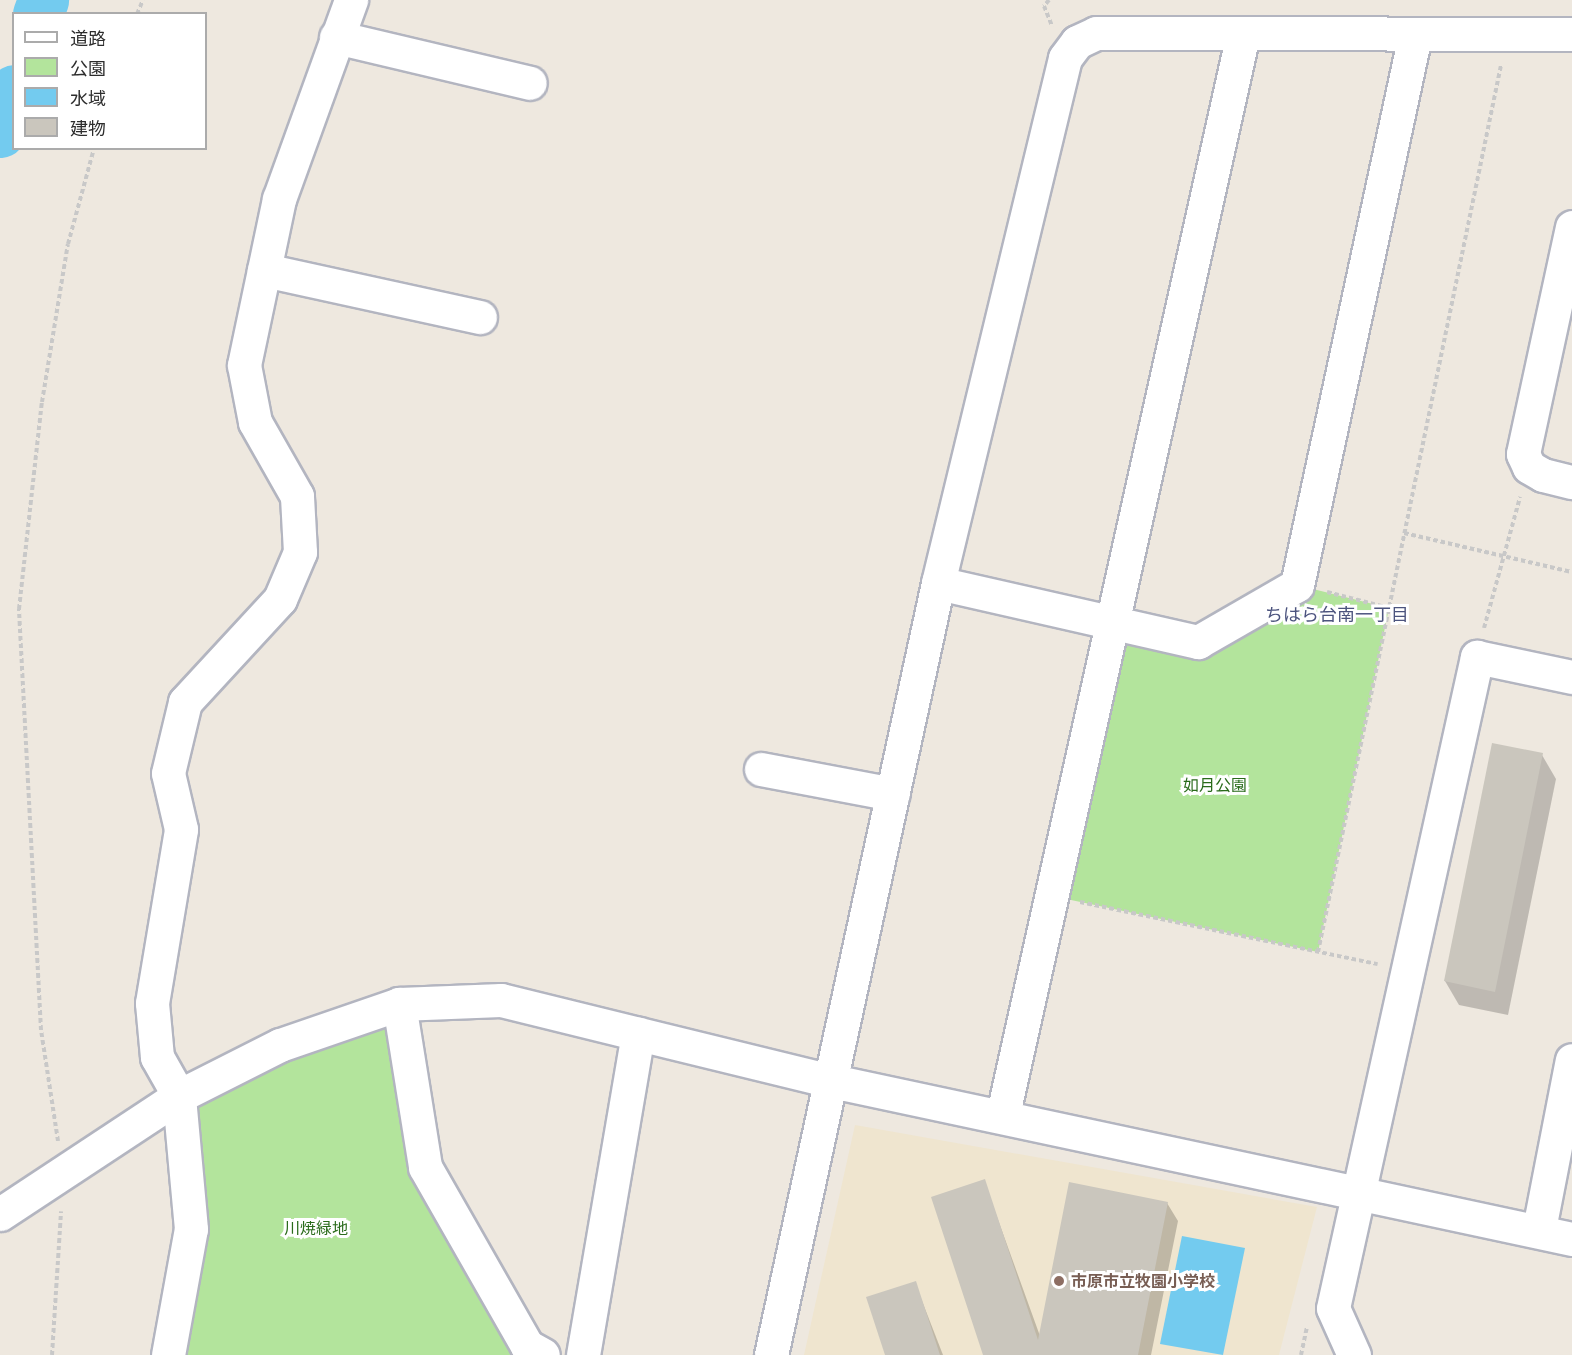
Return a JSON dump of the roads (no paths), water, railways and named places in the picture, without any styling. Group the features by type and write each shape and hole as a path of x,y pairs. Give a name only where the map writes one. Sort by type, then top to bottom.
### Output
{"street":[{"path":"168,1355 191,1228 179,1096 157,1057 152,1003 182,829 168,773 176,725 185,702 208,673 280,599 300,552 297,496 245,394 247,334 279,199 351,0"},
{"path":"771,1355 938,583 1065,58 1077,42 1096,33 1572,34"},
{"path":"1003,1114 1244,34"},
{"path":"938,583 1198,642 1297,585 1415,35"},
{"path":"336,37 530,83"},
{"path":"1572,226 1523,454 1529,467 1572,482"},
{"path":"264,270 480,317"},
{"path":"1354,1355 1333,1308 1476,657 1572,677"},
{"path":"761,769 893,794"},
{"path":"0,1214 179,1096 280,1045 399,1004 501,1000 832,1081 1003,1114 1539,1229 1572,1239"},
{"path":"399,1004 425,1167 527,1346 543,1355"},
{"path":"583,1355 638,1034"},
{"path":"1539,1229 1572,1060"}],"water":[{"path":"1182,1236 1245,1248 1223,1355 1160,1344"}],"waterway":[{"path":"39,12 43,0"},
{"path":"0,132 12,96"}],"place":[{"name":"市原市立牧園小学校","path":"1059,1281"}],"district":[{"name":"ちはら台南一丁目","path":"1337,615"}],"park label":[{"name":"如月公園","path":"1215,785"},
{"name":"川焼緑地","path":"316,1228"}]}
